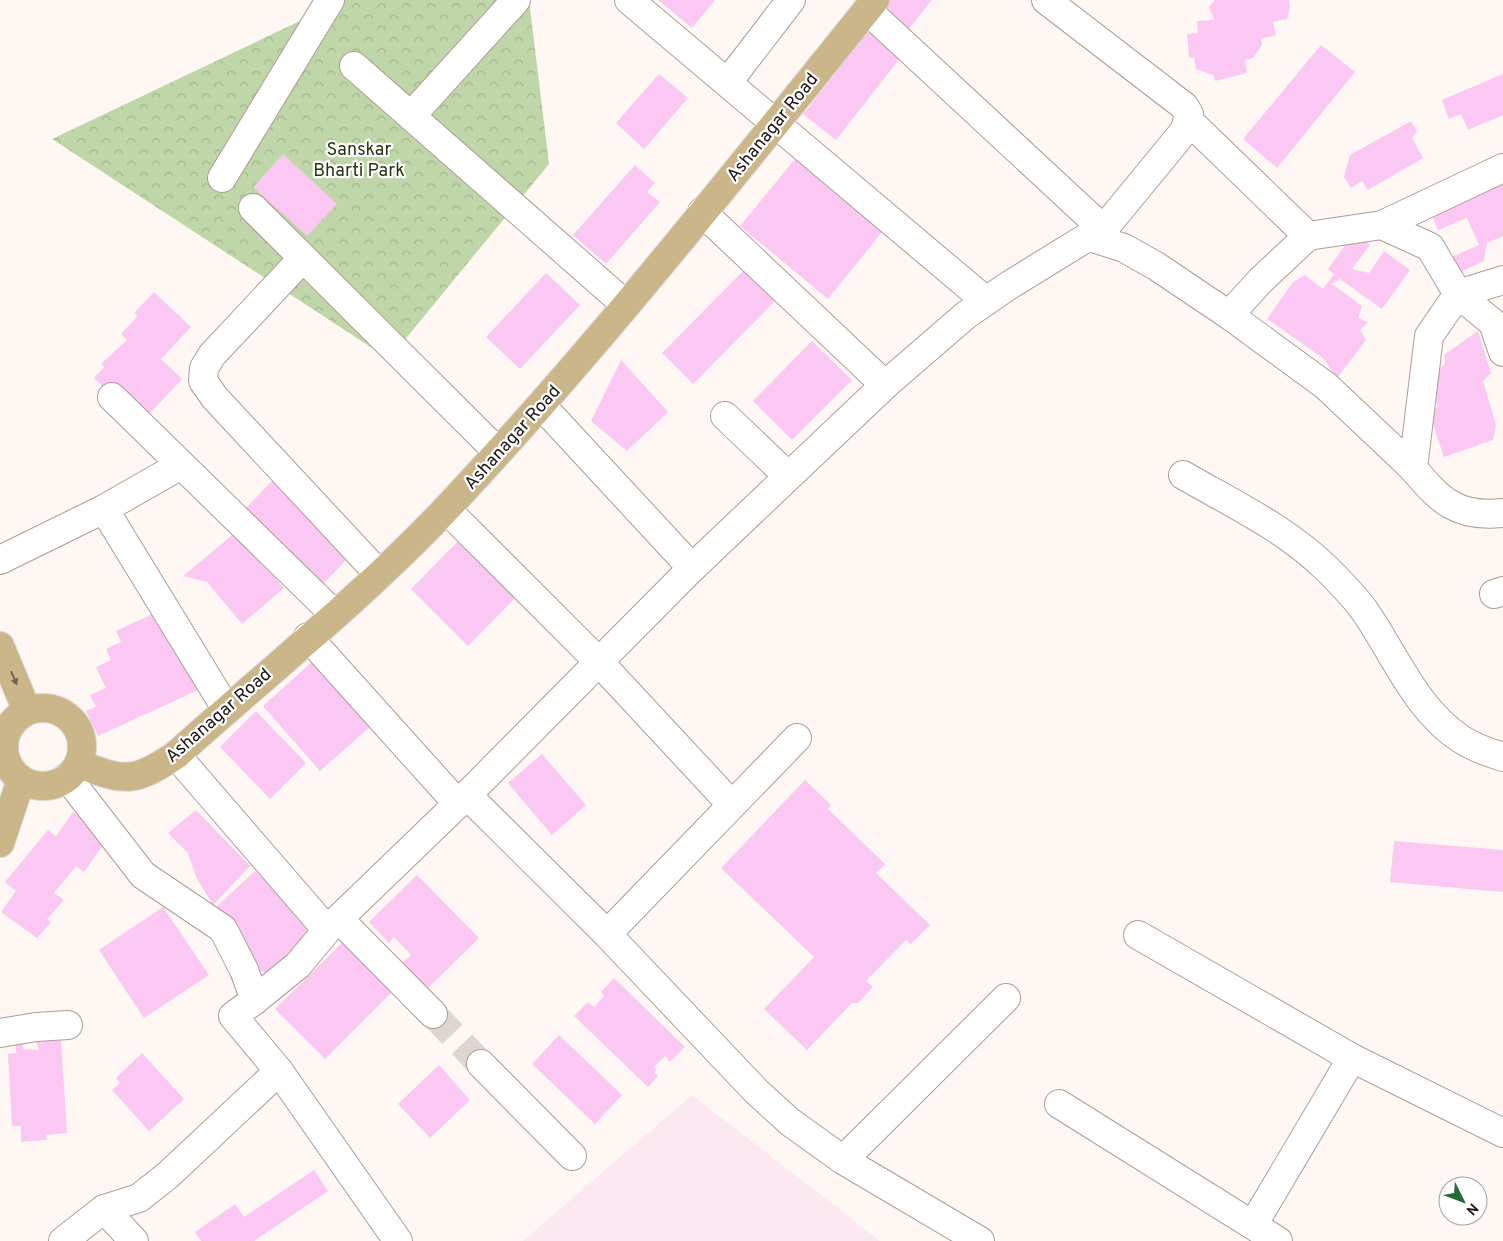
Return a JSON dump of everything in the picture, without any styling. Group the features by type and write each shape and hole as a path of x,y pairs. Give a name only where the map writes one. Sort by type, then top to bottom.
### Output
{"main road":[{"name":"Ashanagar Road","path":"73,770 112,777 133,777 148,773 176,755 379,574 446,509 575,368 871,5"},
{"path":"0,646 12,715 5,738 4,750 17,776 33,785 47,786 60,782 73,770 82,751 81,737 76,725 67,715 54,709 40,708 12,715"},
{"path":"0,800 17,776"},
{"path":"0,843 17,776"}],"street":[{"path":"411,116 516,0"},
{"path":"630,0 986,301"},
{"path":"728,82 791,0"},
{"path":"398,1241 279,1071 233,1016 298,965 333,924 462,799 692,568 885,385 942,334 986,301 1096,233 1125,204 1185,130 1189,114 1184,106 1046,0"},
{"path":"222,178 319,4"},
{"path":"871,5 1096,233 1156,266 1229,315 1326,386 1413,468 1439,497 1464,512 1482,515 1503,513"},
{"path":"354,66 626,305"},
{"path":"1188,121 1308,236"},
{"path":"1229,315 1261,280 1308,236 1382,225 1427,201 1503,168"},
{"path":"253,208 302,259 498,452"},
{"path":"702,212 885,385"},
{"path":"1382,225 1430,247 1458,294 1493,323 1503,352"},
{"path":"302,259 212,356 204,368 203,381 215,398 379,574"},
{"path":"1413,468 1429,336 1458,294 1503,280"},
{"path":"112,397 334,614"},
{"path":"541,405 692,568"},
{"path":"725,416 788,476"},
{"path":"0,560 104,509 181,465"},
{"path":"1183,475 1276,528 1309,552 1363,609 1414,690 1438,721 1462,740 1503,757"},
{"path":"104,509 227,710"},
{"path":"446,509 599,662 732,805"},
{"path":"308,638 462,799 607,934 756,1091 790,1122 843,1160 980,1241"},
{"path":"607,934 797,738"},
{"path":"176,755 333,924 433,1014"},
{"path":"73,770 143,875 223,929 244,970 255,1000"},
{"path":"1138,935 1352,1058 1503,1132"},
{"path":"843,1160 1006,998"},
{"path":"0,1033 36,1027 68,1025"},
{"path":"1253,1226 1352,1058"},
{"path":"481,1064 572,1156"},
{"path":"63,1241 104,1209 139,1198 168,1175 279,1071"},
{"path":"1059,1104 1278,1241"},
{"path":"104,1209 134,1241"}],"shaded area":[{"path":"692,1095 880,1241 523,1241"}],"green space":[{"name":"Sanskar Bharti Park","path":"344,0 529,0 549,164 389,359 52,139"}],"building":[{"path":"658,0 715,0 692,28"},
{"path":"889,0 932,0 907,31 881,10"},
{"path":"1215,0 1289,0 1290,6 1287,19 1273,22 1276,35 1261,39 1262,45 1253,58 1245,60 1247,73 1215,81 1213,75 1196,69 1194,58 1189,57 1187,34 1198,33 1197,21 1214,20 1209,7"},
{"path":"868,31 901,57 836,140 803,114"},
{"path":"1321,45 1355,72 1277,168 1243,139"},
{"path":"659,74 688,98 644,149 616,123"},
{"path":"1503,74 1503,115 1468,130 1461,114 1449,119 1442,100"},
{"path":"1411,121 1417,131 1412,138 1423,158 1368,190 1362,181 1351,188 1344,177 1350,155"},
{"path":"800,153 887,226 828,299 740,226"},
{"path":"283,154 337,204 307,236 253,187"},
{"path":"635,165 655,183 647,192 660,202 606,264 573,235"},
{"path":"1503,182 1503,236 1487,243 1484,261 1456,274 1449,258 1479,245 1467,218 1438,230 1431,214"},
{"path":"1354,233 1370,245 1352,269 1369,273 1384,251 1410,270 1382,309 1340,279 1332,284 1362,306 1358,318 1368,322 1360,330 1366,340 1337,378 1323,358 1267,319 1293,282 1305,275 1323,289 1334,274 1328,269"},
{"path":"749,265 780,296 693,384 662,353"},
{"path":"546,273 580,305 520,369 486,337"},
{"path":"154,292 191,327 161,359 182,379 141,423 94,378 104,367 101,364 127,340 121,334 137,317 135,312"},
{"path":"1478,331 1491,373 1483,381 1496,425 1493,440 1444,457 1428,410 1438,407 1428,378 1445,364 1444,355"},
{"path":"812,341 852,380 792,440 753,401"},
{"path":"621,360 668,412 627,451 591,421"},
{"path":"272,481 350,556 322,585 244,510"},
{"path":"236,532 284,588 242,624 207,582 183,576"},
{"path":"458,541 516,597 468,646 411,589"},
{"path":"161,610 198,690 98,736 86,711 96,707 90,695 106,688 96,667 111,660 106,649 121,642 116,631"},
{"path":"314,660 371,726 320,771 263,706"},
{"path":"256,711 306,763 270,799 220,747"},
{"path":"542,754 586,805 552,835 508,783"},
{"path":"805,780 831,805 828,809 885,864 876,873 930,925 911,944 906,940 866,981 873,987 858,1003 852,1003 807,1050 764,1009 814,957 721,868"},
{"path":"196,810 250,866 213,905 196,877 188,853 168,833"},
{"path":"73,812 109,837 84,872 76,866 54,893 64,900 47,919 51,922 37,938 1,912 16,891 5,882 48,830 56,836"},
{"path":"1394,841 1503,850 1503,892 1390,882"},
{"path":"255,871 314,928 268,975 249,963 249,948 216,907"},
{"path":"417,875 479,938 427,989 402,963 411,955 394,937 389,943 369,922"},
{"path":"163,907 209,975 144,1018 99,950"},
{"path":"345,940 394,990 325,1059 275,1009"},
{"path":"614,978 685,1047 670,1062 665,1056 654,1067 657,1070 654,1072 658,1076 648,1087 574,1016 588,1002 594,1007 604,996 601,992"},
{"path":"24,1035 23,1049 39,1050 36,1041 61,1041 67,1133 46,1135 47,1140 21,1142 21,1126 12,1126 8,1054 16,1053 15,1036"},
{"path":"559,1035 622,1095 595,1124 532,1064"},
{"path":"142,1053 184,1099 149,1131 112,1090 120,1083 116,1078"},
{"path":"439,1065 470,1100 430,1138 398,1104"},
{"path":"314,1170 328,1191 254,1241 201,1241 195,1232 235,1204 244,1217"}],"tunnel":[{"path":"433,1014 481,1064"}]}
